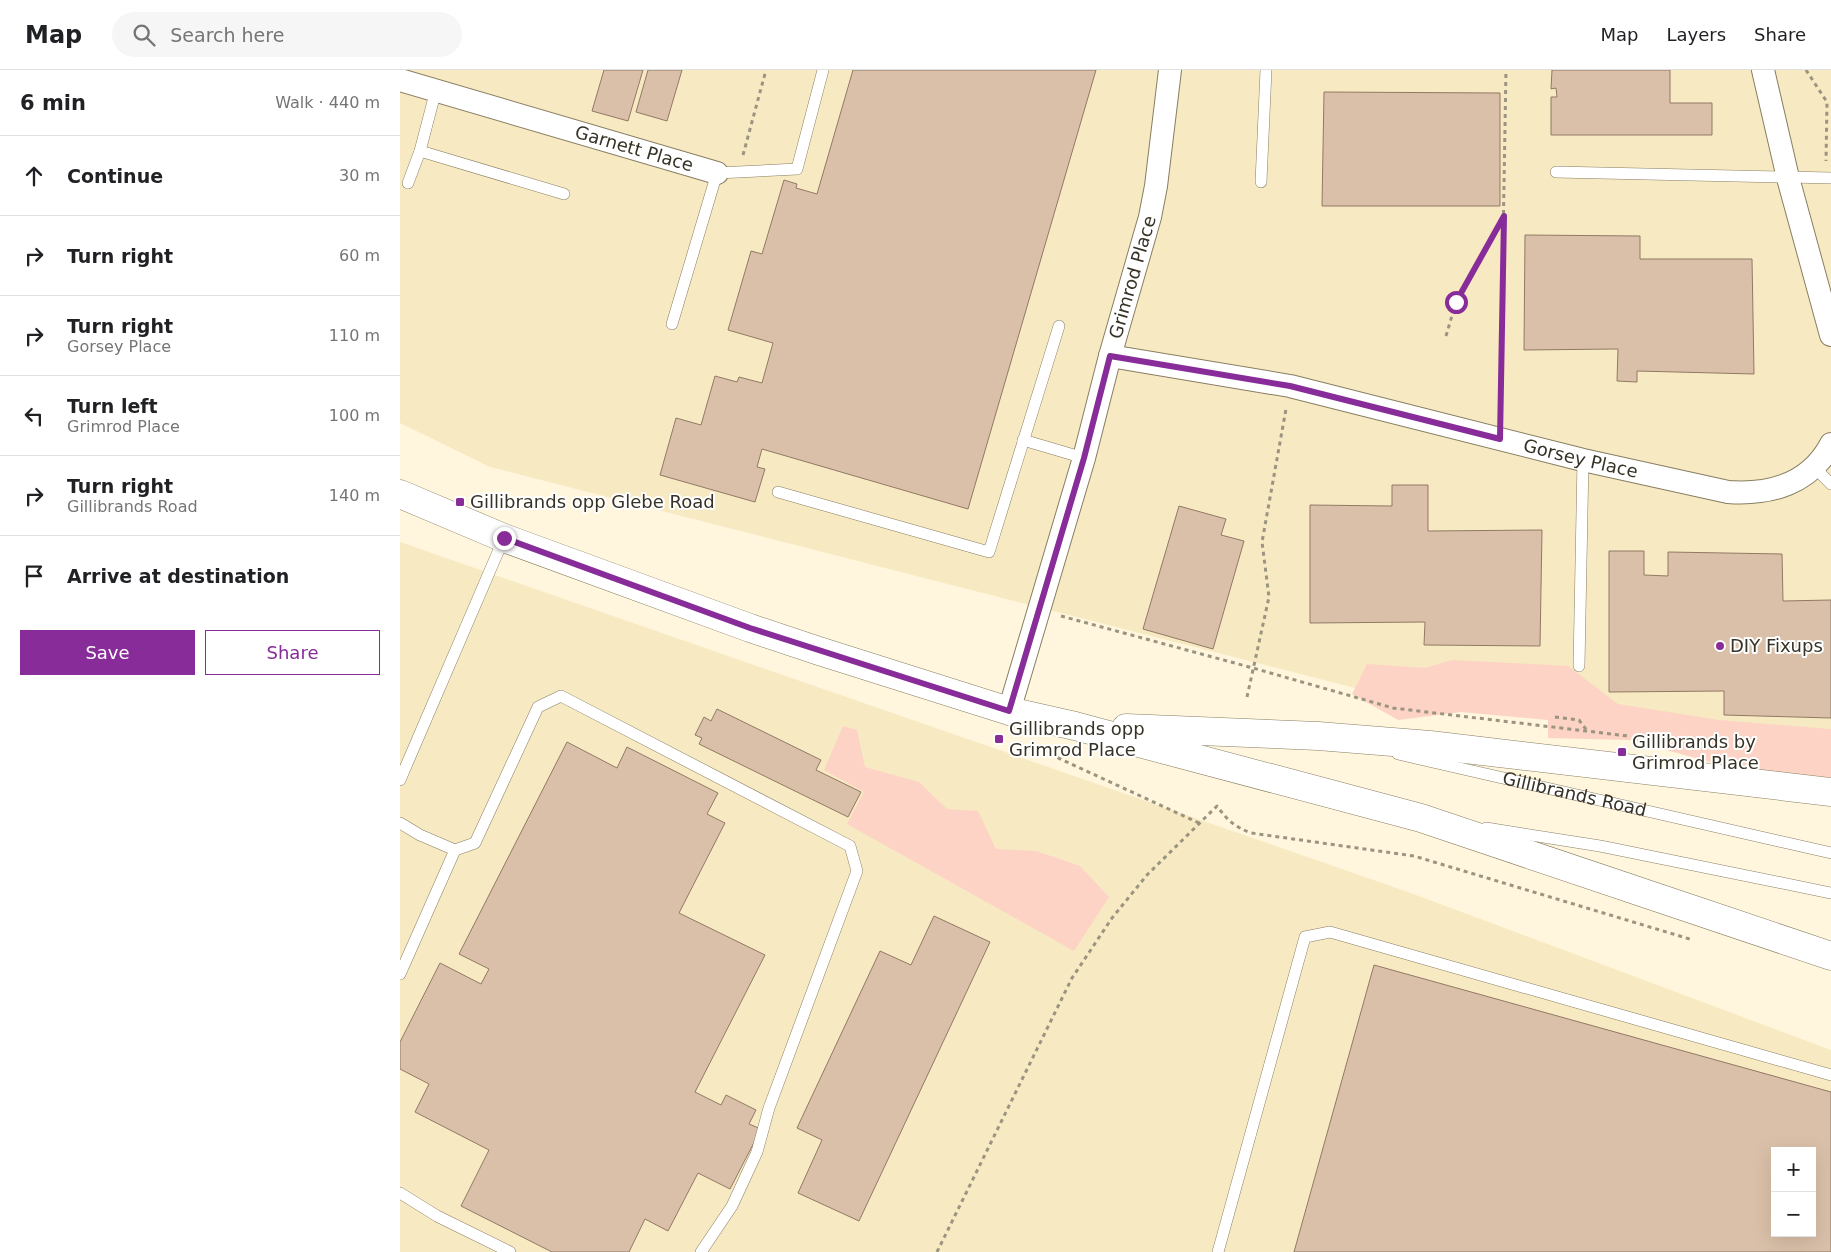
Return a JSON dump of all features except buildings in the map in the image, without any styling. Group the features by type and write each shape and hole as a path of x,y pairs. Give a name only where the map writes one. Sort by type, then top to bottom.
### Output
{"street":[{"name":"Grimrod Place","path":"1009,711 1084,458 1110,356 1150,217 1156,186 1170,70"},
{"path":"1763,70 1788,178 1831,335"},
{"name":"Garnett Place","path":"405,77 436,90 728,173"},
{"name":"Gorsey Place","path":"1110,356 1290,386 1583,460 1728,492 1747,494 1767,491 1786,485 1802,477 1826,453 1831,444"},
{"name":"Gillibrands Road","path":"400,494 504,538 750,628 1009,711 1075,726 1422,818 1831,956"},
{"name":"Gillibrands Road","path":"1075,726 1318,736 1430,745 1831,792"}],"lane":[{"path":"728,173 797,169 823,70"},
{"path":"1261,182 1266,70"},
{"path":"408,183 420,151 436,90"},
{"path":"420,151 564,194"},
{"path":"1556,172 1828,178"},
{"name":"Garnett Place","path":"672,324 728,173"},
{"path":"778,492 989,552 1059,326"},
{"path":"1024,440 1084,458"},
{"path":"1579,666 1583,460"},
{"path":"1814,466 1831,484"},
{"path":"400,780 504,538"},
{"path":"400,823 420,835 455,850 475,843 538,707 561,696 850,846 857,872 769,1108 757,1152 732,1206 701,1252"},
{"name":"Gillibrands Road","path":"1318,736 1831,853"},
{"name":"Gillibrands Road","path":"1422,818 1600,846 1831,893"},
{"path":"400,974 455,850"},
{"path":"1218,1252 1305,937 1330,932 1831,1075"},
{"path":"400,1193 436,1216 510,1252"}],"path":[{"path":"728,173 766,70"},
{"path":"1500,439 1506,70"},
{"path":"1806,70 1827,102 1828,178"},
{"path":"1446,336 1456,302 1504,216"},
{"path":"1247,696 1269,596 1262,542 1290,386"},
{"path":"1039,610 1393,708 1628,736"},
{"path":"1555,717 1579,720 1588,732"},
{"path":"1043,751 1199,824"},
{"path":"937,1252 1072,978 1112,918 1147,875 1217,806 1226,819 1237,828 1251,833 1414,856 1697,941"}],"shaded area":[{"path":"400,70 1831,70 1831,749 1394,698 490,467 400,423"},
{"path":"400,542 1408,892 1831,1050 1831,1252 400,1252"},
{"path":"1452,660 1568,666 1618,704 1719,720 1831,729 1831,777 1812,778 1745,774 1710,762 1630,740 1548,738 1548,720 1461,712 1398,720 1352,694 1367,664 1425,668"},
{"path":"843,726 857,730 865,767 919,782 947,809 978,811 996,849 1036,851 1080,866 1109,897 1074,951 847,824 864,792 824,770"}],"place":[{"name":"Gillibrands opp Glebe Road","path":"460,502"},
{"name":"DIY Fixups","path":"1720,646"},
{"name":"Gillibrands opp Grimrod Place","path":"999,739"},
{"name":"Gillibrands by Grimrod Place","path":"1622,752"}],"route":[{"path":"504,538 750,628 1009,711 1084,458 1110,356 1290,386 1500,439 1504,216 1456,302"}]}
